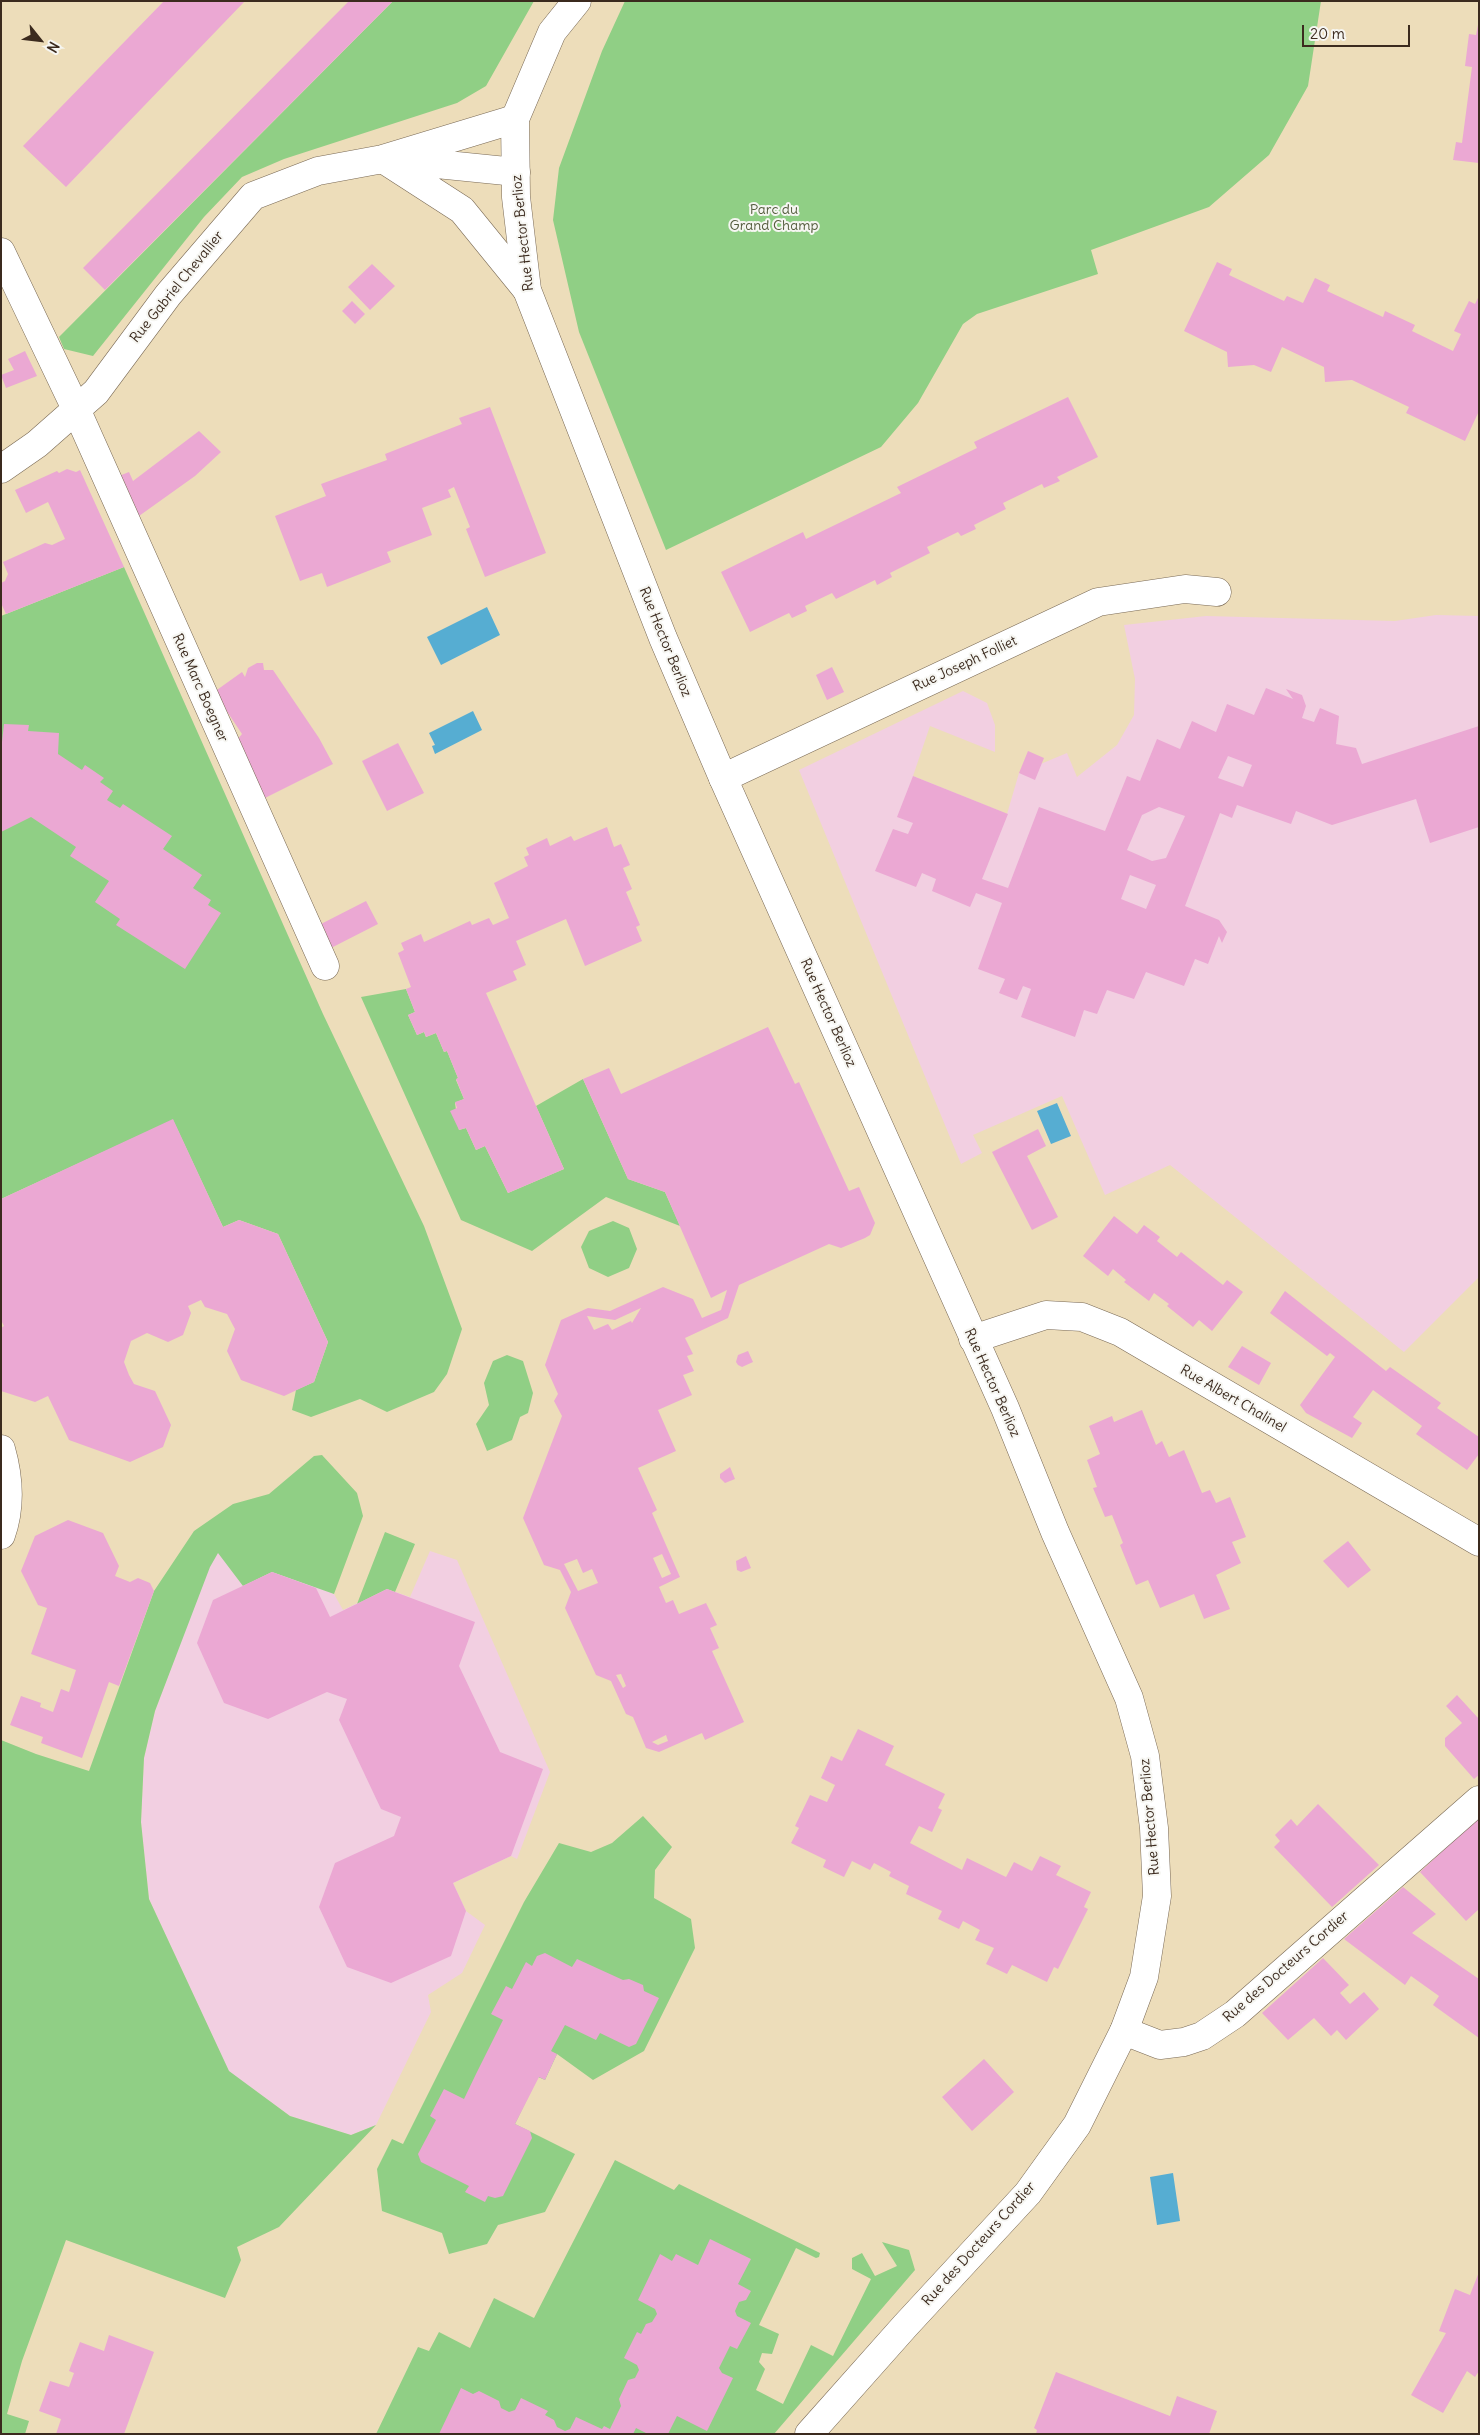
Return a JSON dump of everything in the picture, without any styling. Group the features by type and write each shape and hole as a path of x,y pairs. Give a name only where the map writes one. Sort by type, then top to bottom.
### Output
{"street":[{"name":"Rue Hector Berlioz","path":"577,1 552,32 515,119 516,197 527,290 638,574 723,778 973,1339 1129,1698 1145,1756 1154,1828 1157,1896 1144,1977 1124,2031"},
{"name":"Rue Gabriel Chevallier","path":"1,469 37,444 96,392 168,295 253,196 318,171 383,159 515,119"},
{"name":"Rue Gabriel Chevallier","path":"383,159 516,172"},
{"path":"383,159 462,210 527,290"},
{"name":"Rue Marc Boegner","path":"1,252 76,409 325,966"},
{"name":"Rue Joseph Folliet","path":"723,778 1098,602 1185,589 1217,592"},
{"name":"Rue Albert Chalinel","path":"973,1339 1046,1315 1082,1317 1120,1332 1479,1542"},
{"path":"1,1449 8,1476 6,1522 1,1535"},
{"name":"Rue des Docteurs Cordier","path":"809,2434 905,2326 1028,2194 1077,2125 1124,2031 1160,2045 1202,2036 1235,2014 1479,1800"}],"shaded area":[{"path":"1436,615 1479,616 1479,1277 1404,1352 1170,1165 1105,1195 1062,1096 973,1135 982,1153 961,1164 799,770 963,691 987,703 995,725 995,752 930,726 913,776 1007,814 1019,773 1067,753 1077,777 1117,745 1134,715 1135,679 1124,625 1206,616 1395,621"},
{"path":"219,1539 334,1594 343,1610 387,1589 410,1597 430,1551 457,1560 550,1772 517,1859 511,1856 453,1883 466,1911 485,1925 462,1973 428,1995 431,2012 376,2125 351,2135 290,2116 229,2072 149,1899 141,1822 144,1758 155,1711"}],"green space":[{"path":"393,1 534,1 486,86 457,103 284,159 242,177 204,217 93,356 64,349 59,337"},
{"name":"Parc du Grand Champ","path":"625,1 1321,1 1308,86 1269,155 1209,207 1091,250 1098,274 977,314 963,324 918,403 881,447 666,550 579,332 553,220 559,168 602,51"},
{"path":"124,567 323,1014 424,1226 462,1329 447,1374 434,1392 387,1412 360,1399 311,1417 292,1410 296,1390 314,1382 328,1342 278,1234 239,1220 223,1227 173,1120 1,1199 1,616"},
{"path":"406,989 415,1012 408,1015 417,1035 424,1032 426,1037 436,1033 444,1052 447,1051 458,1078 456,1080 464,1099 455,1103 459,1130 466,1128 476,1150 485,1146 508,1193 564,1169 536,1106 583,1079 628,1179 665,1192 680,1226 606,1197 532,1251 461,1220 361,997"},
{"path":"613,1221 629,1228 637,1249 629,1268 608,1277 589,1268 581,1247 589,1231"},
{"path":"507,1355 523,1361 533,1393 528,1413 520,1417 512,1440 487,1451 476,1424 489,1405 484,1383 493,1361"},
{"path":"322,1455 357,1493 363,1516 334,1594 272,1572 243,1586 218,1553 210,1567 155,1711 144,1758 141,1822 149,1899 229,2071 290,2116 351,2135 376,2125 279,2227 237,2247 241,2260 225,2298 66,2240 22,2361 7,2414 29,2421 25,2434 1,2434 1,1740 36,1754 89,1771 154,1591 194,1531 233,1504 269,1494 314,1456"},
{"path":"385,1532 415,1544 395,1592 387,1589 357,1604"},
{"path":"643,1816 672,1847 655,1870 654,1898 691,1919 695,1948 644,2051 593,2080 557,2054 545,2080 538,2077 515,2124 575,2154 545,2212 498,2225 487,2244 449,2254 442,2233 382,2211 377,2169 392,2139 403,2144 524,1902 559,1843 591,1852 612,1843"},
{"path":"615,2160 674,2190 679,2184 820,2253 819,2257 816,2258 796,2248 759,2325 779,2334 772,2354 762,2353 759,2362 765,2369 756,2390 783,2404 811,2345 833,2356 871,2279 852,2269 852,2258 862,2253 875,2276 897,2266 882,2242 909,2250 915,2270 774,2434 376,2434 418,2347 429,2351 439,2332 470,2348 494,2298 534,2318"}],"water":[{"path":"487,607 500,635 441,665 427,637"},
{"path":"473,711 482,730 435,754 432,746 435,745 429,733"},
{"path":"1057,1103 1071,1136 1051,1144 1037,1111"},
{"path":"1173,2173 1180,2221 1157,2225 1150,2177"}],"building":[{"path":"164,1 245,1 66,187 23,146"},
{"path":"349,1 393,1 105,290 83,268"},
{"path":"1478,25 1479,163 1453,160 1456,142 1462,143 1472,67 1465,66 1469,34 1476,35"},
{"path":"1217,262 1232,269 1229,275 1284,301 1287,296 1303,303 1315,278 1330,285 1327,291 1383,317 1385,311 1415,325 1412,331 1453,351 1461,334 1454,331 1469,301 1475,304 1479,296 1479,411 1465,441 1406,413 1409,407 1352,380 1325,382 1324,367 1282,347 1271,372 1254,365 1228,367 1227,352 1184,331"},
{"path":"372,264 395,286 370,310 348,287"},
{"path":"352,301 365,314 355,324 342,311"},
{"path":"25,351 37,376 6,388 1,375 14,370 8,359"},
{"path":"1068,397 1098,457 1057,477 1060,481 1044,488 1042,484 1003,503 1006,509 974,525 976,529 961,536 958,532 927,547 930,553 890,573 892,577 877,585 875,580 836,599 832,593 805,606 807,611 792,618 789,613 750,632 721,572 803,532 806,539 901,493 897,487 977,448 974,442"},
{"path":"490,407 546,553 485,577 466,529 470,527 454,487 448,490 451,497 422,508 432,535 387,552 391,562 327,587 322,573 300,581 275,516 326,496 321,484 387,460 385,454 462,424 459,418"},
{"path":"199,431 221,452 195,476 139,516 119,476 129,472 133,481"},
{"path":"67,469 76,472 80,470 124,567 6,614 1,603 1,583 5,581 8,574 3,562 45,543 52,545 65,539 48,502 26,513 15,490 57,471 59,473"},
{"path":"257,663 263,663 264,670 273,670 319,738 333,764 265,798 238,739 242,734 214,692 242,672 245,677 248,668"},
{"path":"832,667 844,692 827,700 816,675"},
{"path":"1266,688 1293,699 1286,689 1302,695 1306,706 1302,718 1314,722 1320,708 1339,716 1336,744 1356,748 1362,764 1479,726 1479,827 1430,843 1416,799 1332,825 1296,811 1291,824 1237,805 1232,818 1220,813 1185,906 1219,920 1227,932 1222,943 1219,936 1208,964 1195,959 1184,986 1146,972 1134,999 1107,990 1097,1014 1084,1010 1075,1037 1021,1017 1031,989 1023,986 1017,1000 999,993 1005,979 978,969 1002,903 976,893 970,907 932,891 936,879 922,873 916,887 875,871 893,829 908,834 913,823 897,817 913,776 1008,814 982,879 1008,888 1039,807 1105,831 1127,776 1140,781 1157,739 1180,749 1192,721 1216,732 1227,704 1254,715","holes":["1228,756 1252,765 1243,787 1218,778","1159,807 1185,816 1166,858 1152,861 1127,850 1142,815","1130,875 1156,885 1146,909 1121,899"]},
{"path":"4,724 29,725 28,731 59,733 58,754 82,770 85,765 104,778 100,782 113,791 107,800 120,808 123,804 172,836 163,849 202,875 193,888 211,900 208,905 221,913 185,969 116,925 120,919 95,902 109,881 70,856 76,847 31,817 1,832 1,751"},
{"path":"398,743 424,793 387,811 362,761"},
{"path":"1028,751 1044,758 1035,780 1019,773"},
{"path":"607,827 614,847 621,844 630,865 623,868 632,889 626,892 640,925 636,927 642,941 585,966 566,919 516,941 526,965 513,971 517,980 486,993 564,1169 508,1193 485,1146 476,1150 466,1128 459,1130 450,1111 457,1108 455,1102 464,1099 456,1079 458,1078 447,1051 444,1052 436,1033 426,1037 424,1032 417,1035 408,1015 415,1012 406,989 411,987 398,953 404,950 401,943 421,934 424,942 470,921 472,925 489,918 493,925 509,918 494,883 528,866 524,857 529,855 526,848 547,838 550,846 571,836 574,841"},
{"path":"366,901 378,924 331,948 321,924"},
{"path":"768,1027 795,1084 799,1082 849,1191 859,1187 875,1223 870,1235 865,1238 841,1248 829,1244 739,1285 728,1318 685,1338 693,1354 687,1356 694,1371 683,1375 692,1395 658,1410 676,1451 638,1468 657,1510 652,1513 680,1577 659,1587 666,1603 673,1600 679,1614 706,1603 717,1625 710,1628 719,1648 712,1651 744,1722 705,1740 702,1733 659,1752 646,1748 633,1717 626,1714 611,1681 596,1675 565,1608 571,1592 560,1570 544,1565 523,1518 562,1416 554,1401 558,1394 545,1365 561,1320 588,1308 610,1311 663,1287 693,1299 702,1318 721,1310 727,1290 711,1298 665,1192 628,1179 583,1079 609,1068 621,1094","holes":["641,1308 632,1323 631,1321 612,1330 608,1324 594,1330 587,1316 615,1320","662,1554 671,1574 662,1578 653,1558","577,1559 583,1573 592,1569 598,1583 578,1591 564,1564","621,1674 626,1686 623,1688 616,1675","666,1735 668,1741 658,1745 652,1742"]},
{"path":"173,1119 223,1227 239,1220 278,1234 328,1342 314,1382 284,1396 241,1380 227,1351 235,1329 227,1314 205,1307 201,1300 188,1306 191,1313 183,1335 168,1342 147,1333 131,1341 124,1362 129,1375 134,1384 155,1391 171,1425 163,1447 130,1462 69,1440 48,1396 35,1402 1,1391 1,1328 4,1326 1,1320 1,1199"},
{"path":"1038,1129 1046,1146 1027,1156 1058,1217 1032,1230 992,1152"},
{"path":"1114,1216 1137,1234 1144,1225 1160,1237 1157,1241 1177,1257 1181,1252 1223,1285 1227,1280 1243,1292 1212,1331 1199,1320 1193,1327 1167,1306 1169,1304 1154,1293 1149,1301 1124,1282 1126,1280 1113,1269 1108,1276 1083,1256"},
{"path":"1285,1291 1386,1371 1390,1367 1441,1403 1437,1408 1479,1437 1479,1454 1467,1470 1416,1434 1422,1426 1373,1390 1353,1417 1362,1423 1352,1438 1306,1413 1300,1405 1335,1357 1330,1353 1327,1356 1270,1313"},
{"path":"1242,1346 1271,1363 1259,1385 1228,1367"},
{"path":"748,1351 753,1362 742,1367 738,1365 736,1362 738,1355"},
{"path":"1142,1410 1156,1445 1162,1441 1169,1457 1184,1450 1202,1493 1210,1490 1216,1503 1230,1497 1246,1537 1232,1542 1241,1563 1216,1575 1230,1609 1204,1619 1194,1594 1160,1608 1148,1580 1136,1585 1120,1545 1123,1543 1112,1515 1105,1517 1093,1488 1097,1487 1087,1460 1100,1454 1089,1426 1112,1416 1114,1422"},
{"path":"730,1467 735,1479 725,1483 720,1478 720,1474"},
{"path":"68,1520 103,1533 119,1566 115,1576 130,1582 138,1578 150,1583 154,1591 119,1686 109,1682 82,1758 41,1743 43,1737 10,1725 21,1696 41,1703 40,1707 53,1712 61,1689 69,1692 76,1670 31,1654 47,1608 38,1605 21,1571 35,1536"},
{"path":"1348,1541 1371,1570 1348,1588 1323,1561"},
{"path":"746,1556 751,1568 741,1572 737,1570 736,1561"},
{"path":"272,1572 316,1588 330,1617 387,1589 475,1622 459,1666 500,1752 543,1769 511,1856 453,1883 466,1911 451,1956 391,1983 347,1967 319,1907 335,1863 394,1836 401,1817 381,1809 339,1720 347,1699 327,1692 268,1719 224,1703 197,1643 213,1600"},
{"path":"1457,1695 1479,1719 1479,1775 1474,1779 1445,1746 1445,1738 1462,1723 1446,1706"},
{"path":"858,1729 894,1746 885,1765 945,1794 938,1808 942,1810 932,1832 919,1826 910,1843 962,1870 967,1858 1006,1877 1014,1862 1032,1871 1040,1856 1061,1866 1056,1875 1091,1892 1084,1907 1088,1909 1058,1969 1054,1967 1047,1982 1012,1965 1007,1974 986,1964 994,1948 975,1940 980,1930 963,1921 959,1929 938,1919 942,1911 906,1894 909,1886 889,1876 891,1872 874,1863 870,1870 852,1861 844,1877 823,1867 826,1860 791,1843 799,1828 795,1826 810,1795 827,1802 835,1785 821,1778 831,1756 842,1761"},
{"path":"1318,1804 1379,1865 1332,1907 1274,1847 1280,1841 1275,1835 1291,1819 1297,1826"},
{"path":"1479,1817 1479,1909 1466,1921 1420,1872"},
{"path":"1403,1887 1436,1914 1412,1933 1479,1979 1479,2038 1433,2005 1439,1996 1411,1976 1405,1985 1344,1939"},
{"path":"545,1953 572,1967 577,1959 623,1980 629,1979 643,1985 644,1991 659,1998 636,2044 629,2047 600,2033 596,2040 565,2025 551,2051 557,2054 545,2080 539,2077 515,2124 530,2131 532,2138 503,2196 495,2198 488,2196 485,2202 465,2192 469,2186 421,2162 418,2154 436,2120 430,2116 444,2089 464,2099 503,2020 491,2014 506,1986 512,1989 526,1962 532,1966 537,1956"},
{"path":"1323,1958 1349,1985 1340,1993 1350,2004 1364,1992 1379,2009 1346,2040 1337,2030 1331,2036 1314,2018 1288,2040 1262,2013"},
{"path":"984,2059 1014,2092 972,2131 942,2097"},
{"path":"710,2239 751,2259 738,2284 751,2291 746,2300 739,2302 735,2311 737,2316 751,2323 737,2349 730,2346 719,2368 722,2373 733,2378 707,2431 677,2416 668,2434 648,2434 636,2428 633,2434 439,2434 461,2388 473,2394 479,2391 499,2401 501,2408 509,2412 515,2410 521,2398 548,2411 545,2415 554,2420 557,2427 565,2431 570,2429 576,2417 602,2429 604,2426 610,2429 621,2406 619,2399 628,2380 635,2378 639,2370 637,2365 624,2358 637,2332 641,2334 646,2324 652,2322 657,2314 655,2309 638,2300 660,2254 672,2261 676,2254 698,2265"},
{"path":"1479,2272 1479,2371 1475,2377 1467,2371 1443,2413 1411,2395 1446,2333 1439,2331 1455,2289 1470,2295"},
{"path":"109,2335 154,2352 124,2434 56,2434 61,2419 39,2411 50,2381 69,2387 74,2373 69,2371 80,2342 104,2351"},
{"path":"1056,2372 1170,2416 1177,2396 1217,2411 1209,2434 1036,2434 1037,2430 1034,2428"}]}
